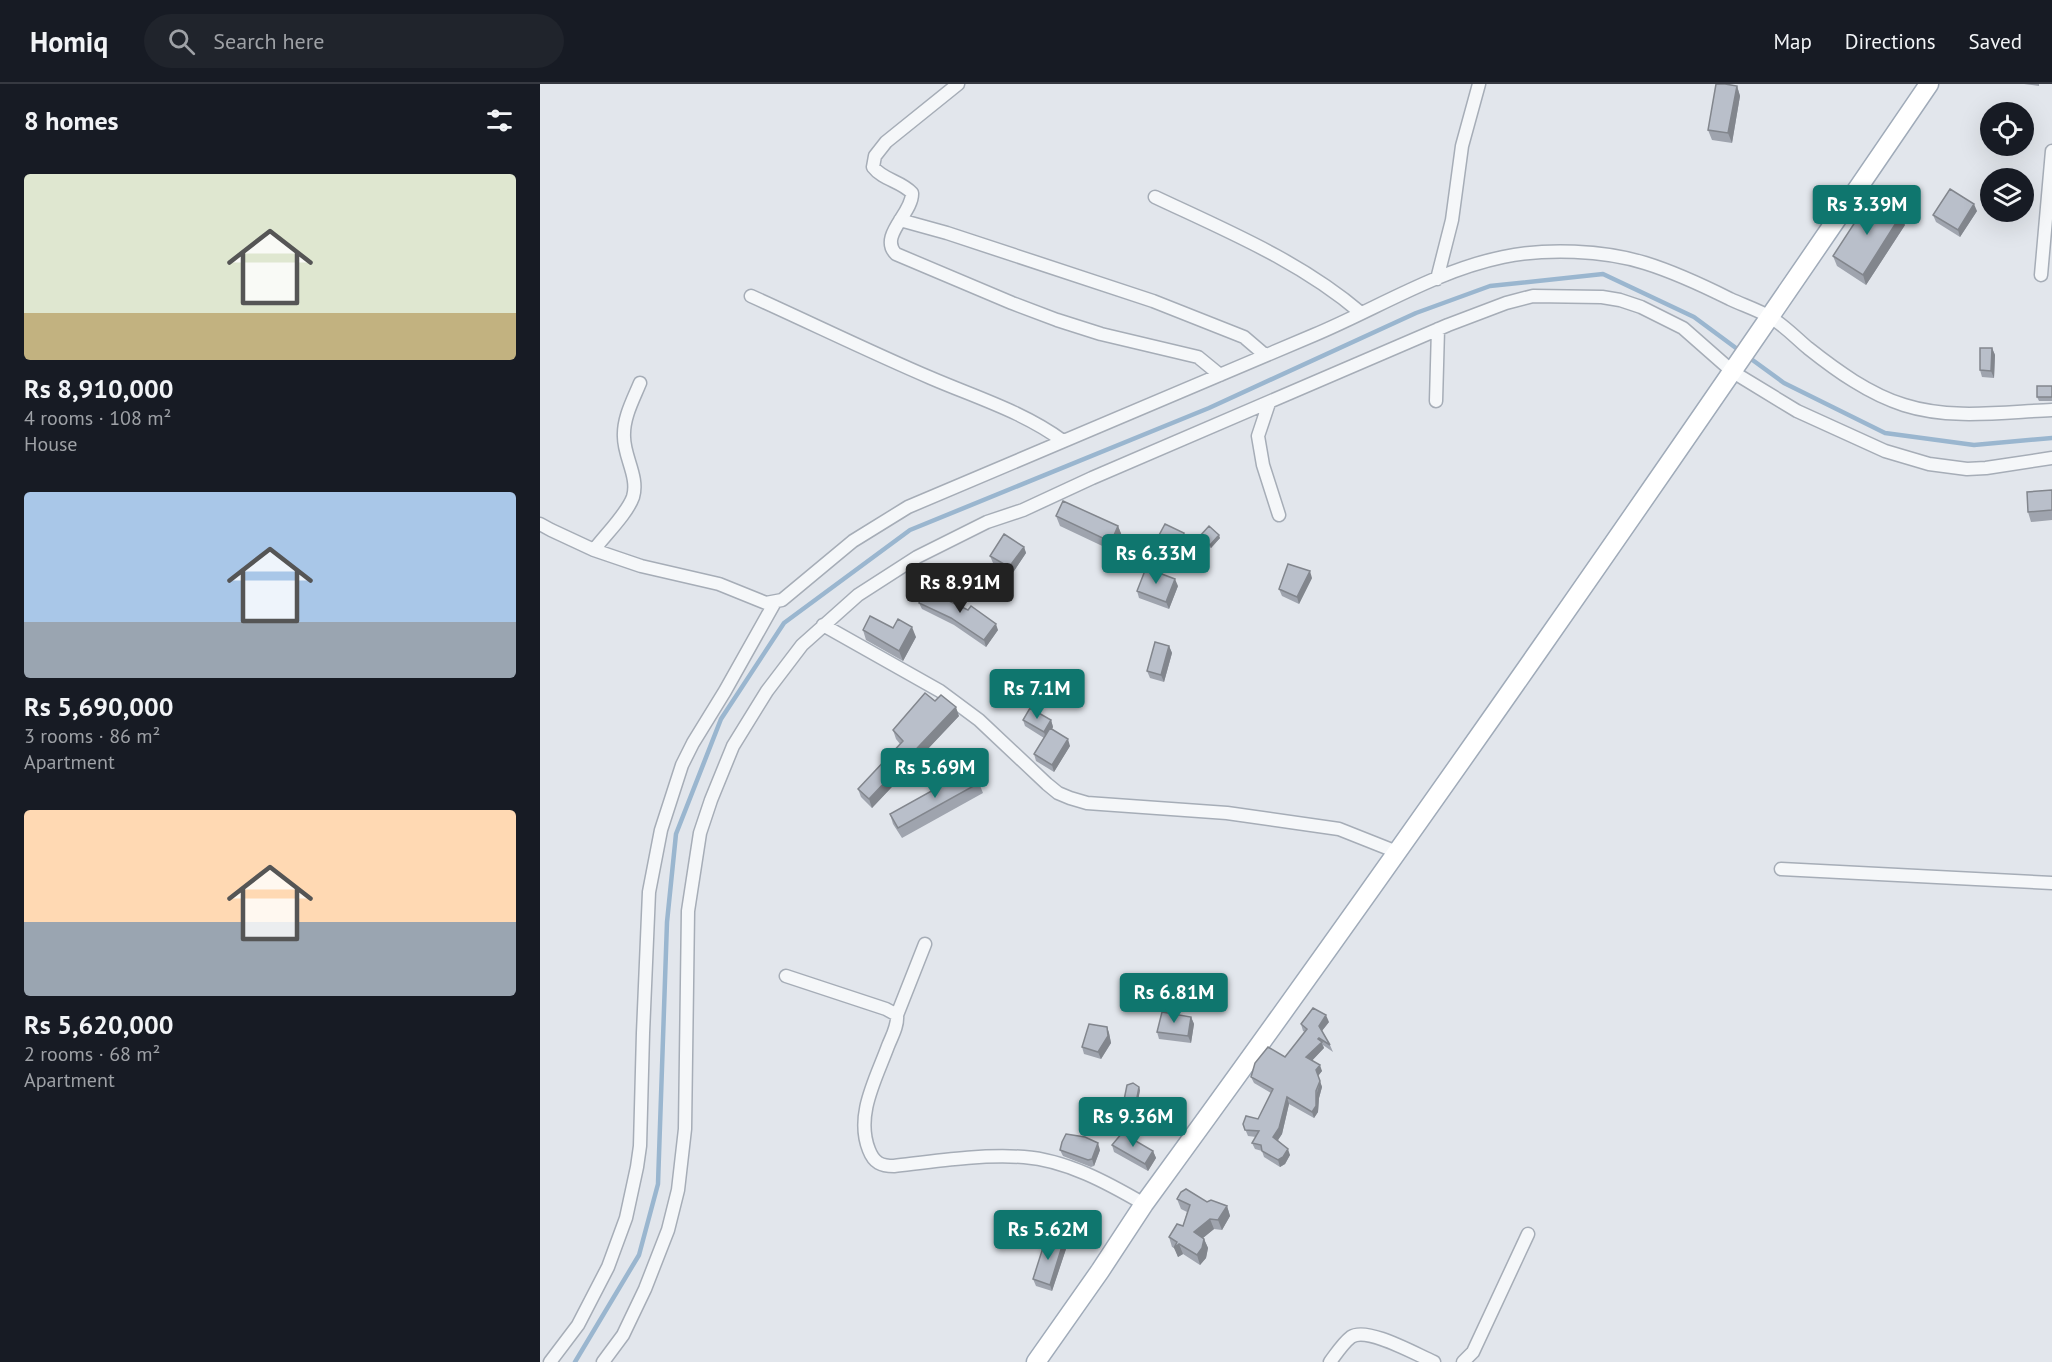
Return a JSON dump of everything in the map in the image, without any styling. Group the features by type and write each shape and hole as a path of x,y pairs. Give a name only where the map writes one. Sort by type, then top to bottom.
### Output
{"main road":[{"path":"1041,1360 1144,1204 1536,657 1771,318 1929,84"}],"street":[{"path":"958,84 886,142 875,156 873,167 878,173 907,187 912,193 908,208 891,238 890,245 896,254 1057,320 1101,334 1198,357 1220,375"},
{"path":"1437,279 1452,220 1462,146 1479,84"},
{"path":"2041,276 2052,152"},
{"path":"1155,197 1290,262 1335,291 1361,313"},
{"path":"900,220 947,232 1153,301 1239,334 1264,355"},
{"path":"540,524 594,549 641,566 719,584 766,603 775,602 782,600 853,541 908,507 1317,334 1437,279 1506,256 1546,252 1598,255 1643,262 1677,274 1771,318 1835,369 1862,386 1901,404 1942,413 1963,414 2052,410"},
{"path":"751,296 923,375 1020,415 1049,430 1063,441"},
{"path":"603,1362 623,1335 645,1289 668,1230 678,1190 685,1129 688,911 700,833 711,800 733,746 745,725 767,690 802,645 858,595 917,557 987,522 1023,510 1103,473 1438,329 1506,303 1533,297 1602,297 1641,307 1671,320 1701,343 1738,365 1797,411 1885,452 1913,460 1967,469 2052,458"},
{"path":"1436,401 1438,329"},
{"path":"594,549 628,507 633,496 634,486 624,437 626,419 640,383"},
{"path":"1269,403 1258,436 1263,465 1279,515"},
{"path":"550,1362 578,1325 608,1267 626,1218 637,1167 640,1146 650,892 661,830 682,765 775,602"},
{"path":"823,625 940,691 979,720 1047,784 1058,793 1070,798 1101,804 1227,813 1339,829 1397,852"},
{"path":"1780,869 2052,883"},
{"path":"925,944 897,1015 895,1028 868,1098 864,1115 863,1125 867,1144 876,1162 884,1166 894,1166 994,1157 1037,1159 1067,1167 1110,1185 1144,1204"},
{"path":"786,976 886,1009 897,1015"},
{"path":"1463,1362 1473,1352 1528,1234"},
{"path":"1330,1362 1352,1336 1362,1334 1373,1335 1434,1362"}],"building":[{"path":"1716,84 1737,86 1728,133 1708,130"},
{"path":"1950,189 1974,204 1958,230 1933,215"},
{"path":"1872,196 1901,215 1863,275 1833,256"},
{"path":"1980,348 1992,348 1991,371 1980,370"},
{"path":"2037,386 2052,386 2052,397 2037,397"},
{"path":"2052,490 2052,510 2028,512 2027,492"},
{"path":"1063,501 1118,526 1111,542 1056,516"},
{"path":"1165,524 1184,533 1176,548 1157,539"},
{"path":"1209,526 1219,535 1210,545 1200,536"},
{"path":"1004,534 1024,547 1009,567 990,556"},
{"path":"1288,564 1310,571 1297,597 1279,589"},
{"path":"1146,568 1175,579 1166,602 1137,591"},
{"path":"926,590 968,610 971,606 996,624 984,640 951,618 919,603"},
{"path":"870,616 893,628 898,619 912,627 899,651 863,630"},
{"path":"1155,642 1169,646 1161,675 1147,671"},
{"path":"925,693 935,701 941,695 956,707 869,799 858,789 903,741 893,730"},
{"path":"1030,708 1051,720 1044,732 1023,720"},
{"path":"1050,728 1068,739 1052,765 1034,754"},
{"path":"971,769 979,783 898,828 890,814"},
{"path":"1313,1008 1326,1015 1319,1026 1330,1045 1319,1038 1322,1042 1306,1057 1320,1065 1316,1070 1320,1081 1316,1091 1316,1106 1312,1112 1287,1097 1279,1128 1273,1137 1288,1149 1278,1160 1262,1151 1261,1145 1252,1143 1259,1131 1245,1130 1243,1124 1246,1116 1258,1119 1273,1089 1251,1077 1255,1063 1268,1047 1285,1057 1307,1029 1301,1024"},
{"path":"1162,1012 1191,1017 1188,1036 1157,1032"},
{"path":"1089,1024 1107,1027 1108,1036 1098,1052 1082,1047"},
{"path":"1133,1083 1139,1087 1136,1103 1124,1100 1127,1085"},
{"path":"1153,1106 1160,1108 1166,1115 1159,1127 1147,1124"},
{"path":"1122,1133 1153,1151 1145,1164 1112,1145"},
{"path":"1066,1134 1085,1137 1098,1143 1092,1159 1088,1160 1060,1150"},
{"path":"1186,1189 1207,1202 1211,1200 1227,1206 1218,1220 1210,1219 1194,1232 1204,1239 1197,1255 1179,1244 1174,1248 1177,1242 1169,1237 1177,1224 1183,1226 1190,1205 1177,1199"},
{"path":"1046,1238 1063,1243 1050,1285 1033,1279"}],"waterway":[{"path":"575,1362 639,1255 658,1184 667,922 676,834 721,719 784,623 910,530 1209,408 1416,313 1490,286 1603,274 1694,317 1740,351"},
{"path":"1747,356 1784,383 1885,433 1974,445 2052,438"}]}
